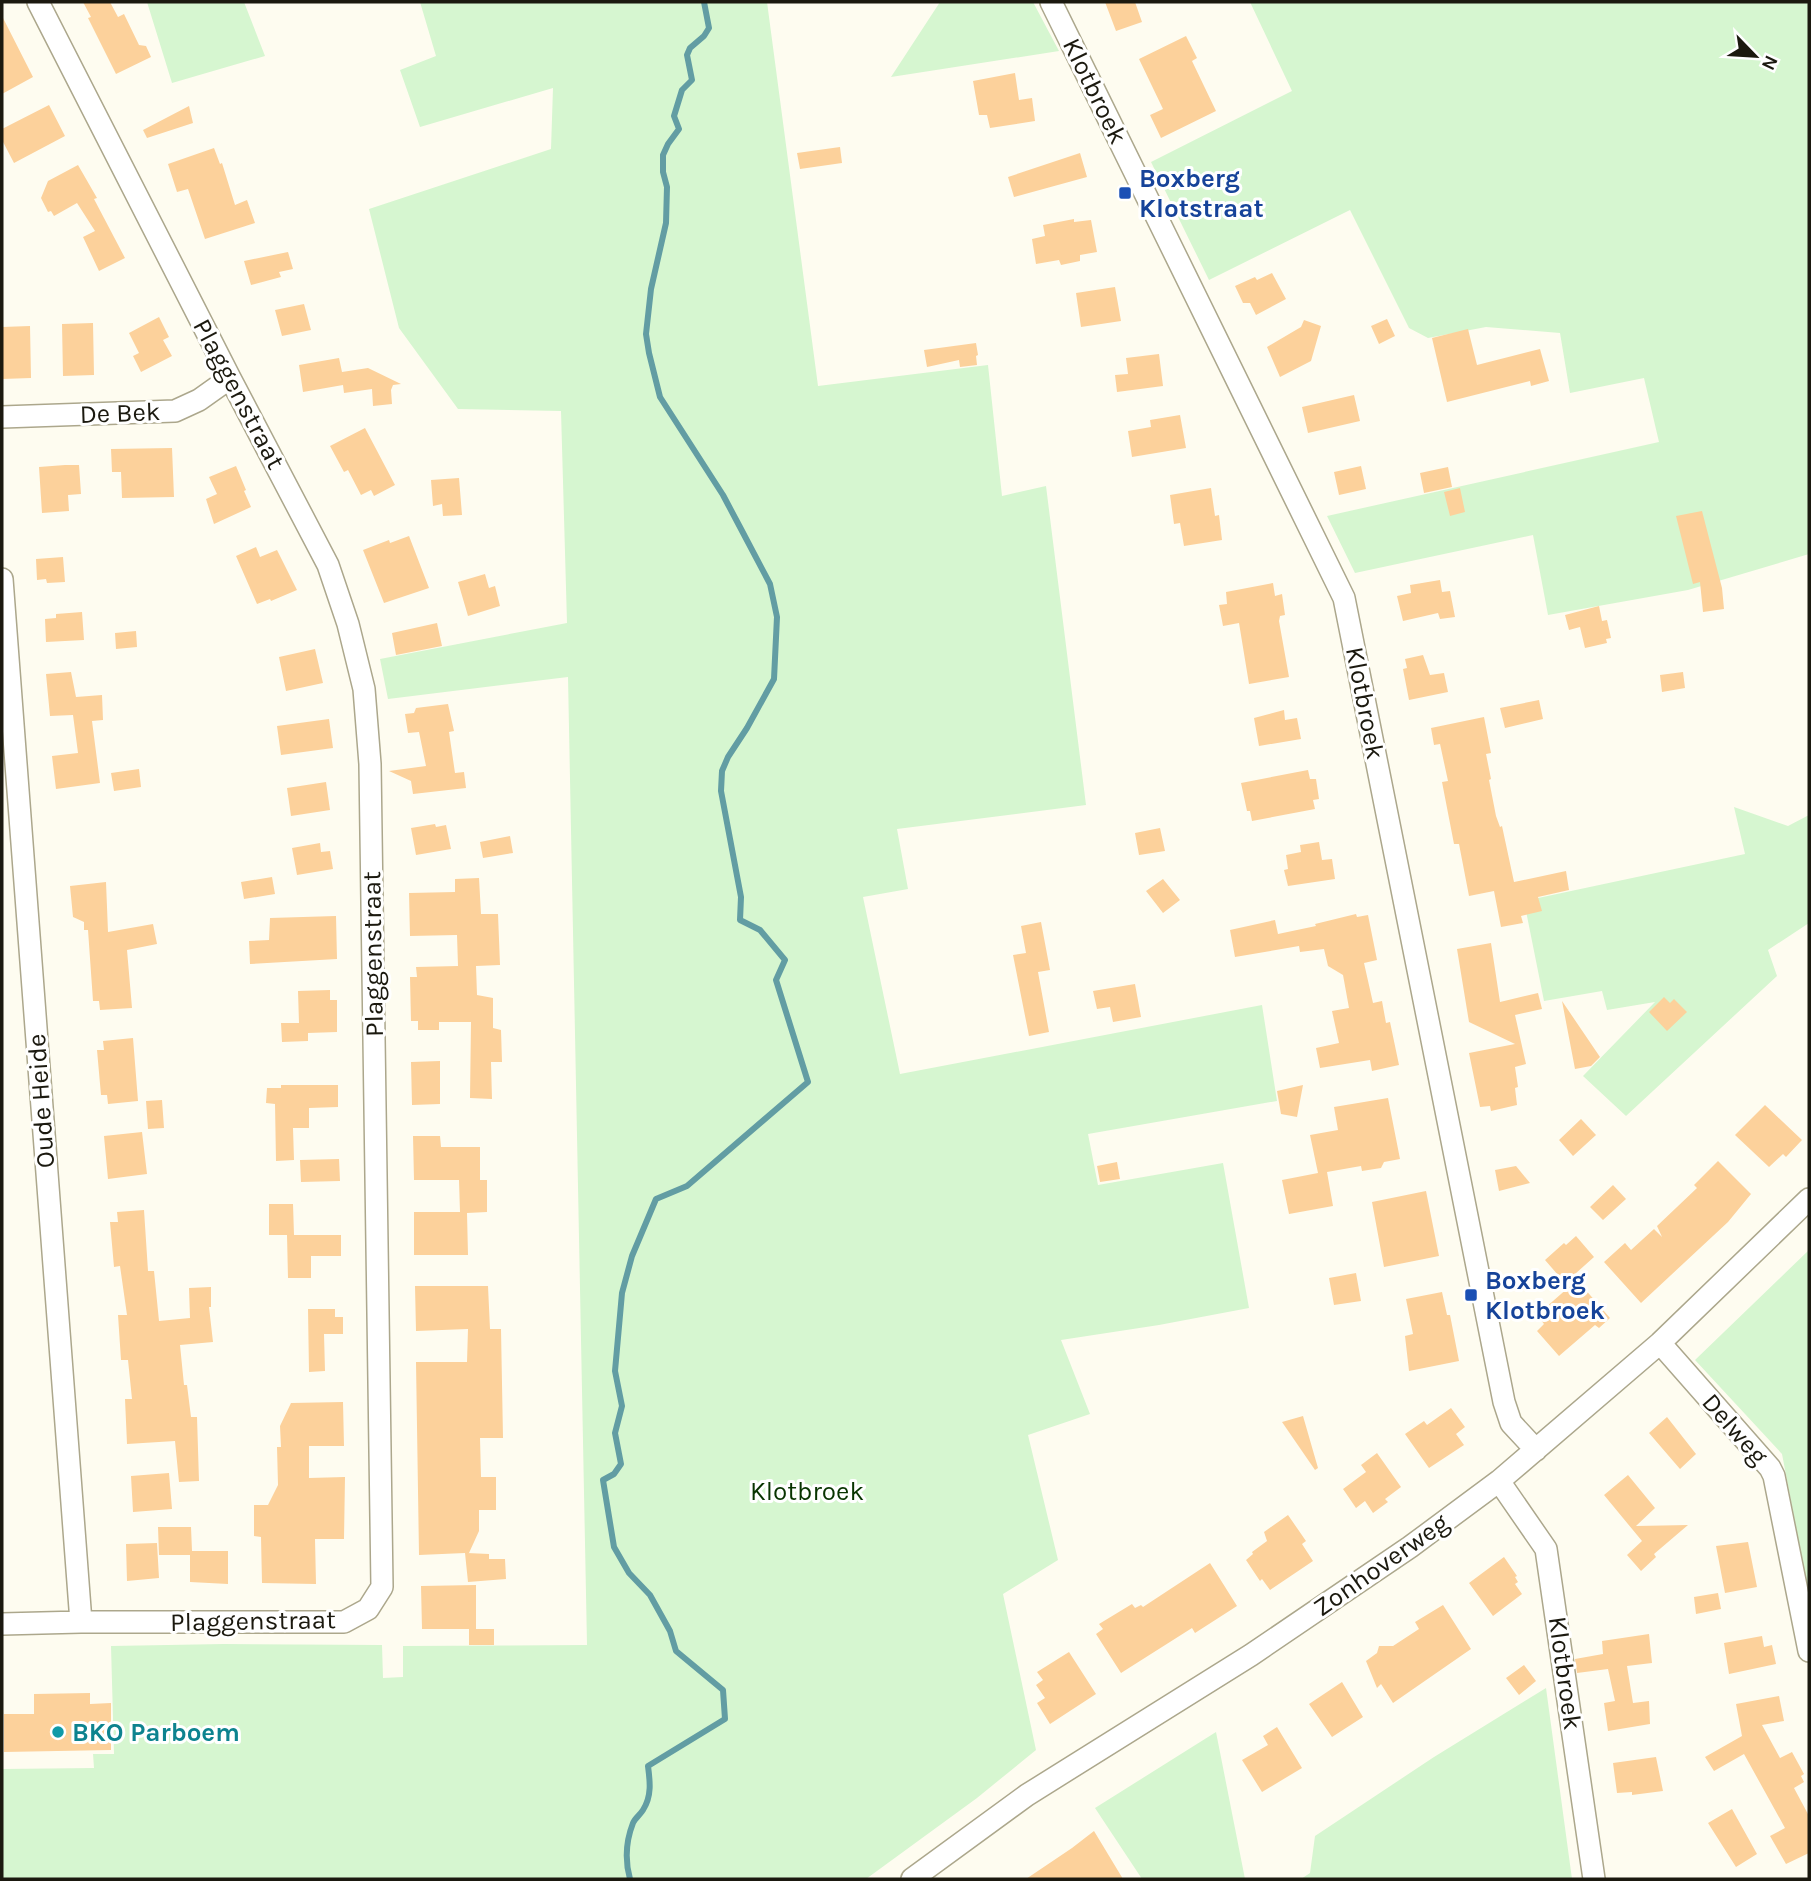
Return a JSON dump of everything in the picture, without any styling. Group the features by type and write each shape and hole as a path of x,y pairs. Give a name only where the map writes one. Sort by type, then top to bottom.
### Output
{"street":[{"name":"Plaggenstraat","path":"2,1624 344,1622 368,1609 382,1587 370,764 364,688 348,624 328,565 38,2"},
{"name":"Klotbroek","path":"1051,2 1344,598 1504,1402 1511,1423 1536,1450"},
{"name":"De Bek","path":"2,417 175,411 199,400 230,378"},
{"name":"Oude Heide","path":"2,579 81,1622"},
{"name":"Zonhoverweg","path":"912,1879 1027,1795 1251,1655 1410,1547 1499,1481 1660,1343 1809,1199"},
{"name":"Delweg","path":"1660,1343 1770,1468 1774,1476 1809,1651"},
{"name":"Klotbroek","path":"1499,1481 1546,1549 1594,1879"}],"green space":[{"path":"147,2 244,2 265,56 172,83"},
{"name":"Klotbroek","path":"420,2 767,2 818,386 988,365 1002,496 1046,486 1086,805 897,829 908,889 863,897 900,1074 1262,1005 1277,1101 1088,1134 1098,1185 1223,1163 1249,1308 1061,1340 1090,1414 1028,1435 1058,1560 1003,1594 1036,1750 977,1798 866,1879 2,1879 2,1769 94,1768 93,1754 114,1754 111,1646 382,1645 383,1678 403,1677 403,1646 587,1645 568,677 388,699 380,659 567,623 561,411 458,409 399,328 369,209 551,149 553,88 420,127 400,70 436,56"},
{"path":"940,2 1033,2 1059,51 891,77"},
{"path":"1250,2 1809,2 1809,554 1688,590 1548,615 1533,535 1355,573 1327,516 1659,442 1644,378 1570,393 1560,333 1486,327 1428,338 1409,328 1350,210 1209,280 1151,162 1292,91"},
{"path":"1734,807 1788,826 1809,815 1809,923 1768,950 1777,976 1626,1116 1583,1076 1655,1002 1607,1010 1602,991 1544,1001 1524,901 1745,854"},
{"path":"1809,1250 1809,1595 1782,1454 1695,1360"},
{"path":"1546,1688 1572,1879 1301,1879 1310,1873 1315,1836 1434,1757"},
{"path":"1216,1732 1245,1879 1142,1879 1095,1808"}],"building":[{"path":"83,2 110,2 118,17 124,14 139,45 146,46 151,57 116,74 88,18 91,17"},
{"path":"1105,2 1135,2 1142,22 1116,31"},
{"path":"2,16 33,77 2,94"},
{"path":"1186,36 1197,58 1192,61 1216,111 1161,138 1150,115 1163,109 1139,59"},
{"path":"1015,73 1019,100 1032,98 1035,121 990,128 987,115 979,115 973,81"},
{"path":"49,105 65,136 14,163 2,140 2,129"},
{"path":"189,106 193,123 147,138 143,130"},
{"path":"840,147 842,163 800,169 797,153"},
{"path":"214,148 220,164 222,163 235,205 247,200 255,223 205,239 188,189 177,192 168,164"},
{"path":"1080,153 1087,177 1014,197 1008,177"},
{"path":"78,165 125,258 99,271 83,237 95,231 77,203 54,216 51,211 48,212 41,198 48,181"},
{"path":"1074,219 1074,222 1091,220 1097,252 1080,255 1080,261 1061,265 1059,260 1036,264 1032,239 1045,236 1043,225"},
{"path":"288,252 293,269 279,272 281,277 251,285 244,261"},
{"path":"1272,273 1286,299 1256,315 1250,303 1243,303 1235,286"},
{"path":"1115,287 1121,321 1081,327 1076,293"},
{"path":"304,304 311,330 282,336 275,310"},
{"path":"159,317 169,337 163,340 172,356 141,372 133,356 139,353 129,333"},
{"path":"1387,319 1395,336 1379,344 1371,326"},
{"path":"1304,320 1321,326 1311,361 1280,377 1267,347 1301,327"},
{"path":"93,323 94,375 63,376 62,324"},
{"path":"30,326 31,378 2,379 2,327"},
{"path":"1468,329 1477,365 1540,349 1549,381 1531,386 1530,381 1447,402 1432,338"},
{"path":"976,343 977,365 960,367 959,360 927,367 924,350"},
{"path":"1159,354 1163,386 1117,392 1115,375 1128,374 1126,358"},
{"path":"339,358 342,372 368,368 401,384 393,385 392,404 373,406 372,389 344,393 343,385 303,392 299,365"},
{"path":"1354,395 1360,421 1308,433 1302,407"},
{"path":"1180,415 1186,448 1132,457 1128,431 1151,427 1150,420"},
{"path":"365,428 395,485 374,496 371,490 361,495 348,470 344,472 330,446"},
{"path":"172,448 174,497 122,498 121,472 112,472 111,449"},
{"path":"79,465 81,494 68,495 69,511 42,513 39,467"},
{"path":"236,466 251,507 214,524 206,499 217,494 209,477"},
{"path":"1361,466 1366,489 1339,495 1334,472"},
{"path":"1448,467 1452,487 1424,493 1420,473"},
{"path":"459,478 462,515 443,516 442,504 433,506 431,480"},
{"path":"1211,488 1215,516 1219,515 1222,540 1184,546 1180,523 1174,524 1170,495"},
{"path":"1460,488 1465,512 1450,516 1444,492"},
{"path":"1702,511 1722,588 1724,609 1703,612 1700,582 1693,584 1676,516"},
{"path":"409,536 429,588 384,603 363,550"},
{"path":"256,547 260,557 277,550 297,590 257,604 236,556"},
{"path":"63,557 65,582 47,583 46,579 37,580 36,559"},
{"path":"485,574 489,588 495,586 500,606 468,616 458,582"},
{"path":"1440,580 1442,592 1450,591 1455,617 1440,619 1438,613 1403,621 1397,596 1411,593 1410,585"},
{"path":"1273,583 1275,596 1282,594 1285,615 1280,616 1279,621 1289,677 1249,684 1239,623 1223,626 1219,605 1227,604 1226,592"},
{"path":"1599,606 1602,621 1607,620 1611,638 1606,639 1607,643 1585,648 1580,627 1569,630 1565,615"},
{"path":"82,612 84,640 46,642 45,619 56,618 56,614"},
{"path":"437,623 442,646 396,655 392,633"},
{"path":"136,631 137,647 116,649 115,633"},
{"path":"315,649 323,683 286,691 279,657"},
{"path":"1423,655 1430,675 1444,673 1448,692 1409,700 1403,669 1407,668 1405,659"},
{"path":"71,672 76,697 102,695 103,720 92,721 100,783 56,789 52,756 78,753 73,715 50,716 46,674"},
{"path":"1683,672 1685,688 1662,692 1660,675"},
{"path":"1539,700 1543,719 1505,728 1500,708"},
{"path":"448,704 454,731 449,732 455,773 464,772 466,788 413,794 411,781 389,771 426,766 419,732 408,733 405,714 414,713 416,708"},
{"path":"1284,710 1285,720 1297,718 1301,739 1259,746 1254,718"},
{"path":"1484,717 1491,753 1486,754 1491,779 1489,780 1514,882 1566,871 1569,890 1538,897 1542,911 1521,916 1523,923 1501,927 1494,891 1469,896 1459,844 1454,844 1442,782 1448,781 1440,744 1434,745 1431,728"},
{"path":"329,719 333,748 281,755 277,726"},
{"path":"139,769 141,787 114,791 111,773"},
{"path":"1308,770 1310,779 1316,779 1319,799 1313,800 1315,809 1252,821 1241,783"},
{"path":"326,782 330,810 291,816 287,788"},
{"path":"435,824 436,827 446,825 451,849 416,855 411,828"},
{"path":"1160,828 1165,851 1139,855 1135,833"},
{"path":"510,836 513,853 483,858 480,842"},
{"path":"1319,842 1322,860 1332,859 1335,879 1288,886 1284,870 1288,869 1286,855 1301,852 1300,845"},
{"path":"320,843 321,852 330,851 333,869 297,875 292,848"},
{"path":"272,877 275,894 244,899 241,882"},
{"path":"479,878 481,914 498,914 500,965 476,966 477,995 493,998 493,1028 501,1030 502,1062 491,1062 492,1099 470,1098 471,1022 439,1022 439,1030 418,1030 418,1021 411,1021 410,977 417,977 416,967 458,966 457,935 410,936 409,893 455,892 455,879"},
{"path":"1163,879 1180,900 1163,913 1146,891"},
{"path":"106,882 108,932 153,924 157,944 127,950 132,1008 100,1010 99,1001 93,1001 88,930 84,930 84,922 73,917 70,886"},
{"path":"1356,914 1357,917 1368,915 1377,960 1364,963 1373,1003 1382,1001 1386,1023 1390,1022 1399,1065 1372,1071 1370,1060 1320,1068 1316,1048 1339,1043 1332,1011 1349,1008 1343,975 1328,966 1324,949 1300,952 1299,946 1235,957 1230,930 1275,920 1278,934"},
{"path":"336,916 337,959 250,964 249,941 269,940 270,918"},
{"path":"1041,922 1050,970 1038,972 1049,1032 1029,1036 1013,955 1026,953 1021,926"},
{"path":"1491,943 1500,1002 1538,993 1542,1009 1515,1015 1526,1064 1515,1067 1517,1105 1491,1111 1490,1106 1480,1107 1469,1053 1515,1044 1469,1022 1457,949"},
{"path":"1135,984 1141,1017 1113,1022 1110,1007 1097,1009 1093,991"},
{"path":"330,990 330,1000 337,1000 337,1032 308,1033 308,1041 282,1042 281,1023 299,1023 298,991"},
{"path":"1664,997 1670,1003 1674,999 1687,1012 1667,1031 1649,1012"},
{"path":"1562,1001 1600,1057 1591,1066 1575,1069"},
{"path":"133,1038 138,1101 108,1104 107,1095 101,1095 97,1050 104,1050 103,1041"},
{"path":"440,1061 440,1104 412,1105 411,1062"},
{"path":"281,1085 338,1085 338,1107 309,1108 309,1128 293,1128 294,1160 276,1161 275,1104 266,1103 267,1088 281,1088"},
{"path":"1303,1085 1297,1117 1281,1114 1277,1091"},
{"path":"1388,1098 1400,1159 1384,1162 1381,1168 1362,1171 1361,1166 1327,1172 1333,1206 1289,1214 1282,1180 1318,1173 1310,1135 1338,1130 1334,1107"},
{"path":"162,1100 164,1128 148,1129 146,1101"},
{"path":"1765,1105 1802,1140 1786,1157 1783,1154 1769,1167 1735,1135"},
{"path":"1581,1119 1596,1135 1573,1156 1559,1140"},
{"path":"142,1132 147,1174 108,1179 104,1136"},
{"path":"413,1136 440,1136 441,1147 480,1147 480,1180 487,1180 487,1212 467,1213 468,1255 414,1255 414,1212 460,1212 459,1180 414,1180"},
{"path":"339,1159 340,1181 301,1182 300,1160"},
{"path":"1718,1161 1751,1194 1728,1222 1641,1303 1604,1262 1625,1243 1631,1250 1654,1229 1662,1237 1657,1226 1697,1188 1694,1185"},
{"path":"1117,1162 1120,1179 1100,1182 1097,1166"},
{"path":"1516,1166 1530,1183 1499,1191 1495,1170"},
{"path":"1613,1185 1626,1199 1603,1220 1590,1207"},
{"path":"1426,1191 1439,1256 1384,1267 1372,1202"},
{"path":"269,1204 293,1204 294,1235 341,1235 341,1256 311,1256 311,1278 288,1278 287,1235 269,1235"},
{"path":"144,1210 148,1271 154,1271 159,1321 190,1318 189,1288 211,1287 209,1307 213,1342 180,1345 191,1417 197,1417 199,1481 179,1482 175,1441 127,1444 125,1399 132,1399 128,1360 121,1360 118,1315 127,1315 120,1266 114,1267 110,1222 118,1222 117,1212"},
{"path":"1576,1236 1594,1257 1565,1283 1545,1260"},
{"path":"1356,1273 1361,1301 1334,1305 1329,1278"},
{"path":"1577,1280 1610,1318 1599,1328 1595,1325 1559,1356 1537,1331 1544,1324 1537,1315"},
{"path":"415,1286 488,1286 490,1329 501,1329 503,1438 480,1438 481,1477 496,1477 496,1510 479,1510 479,1531 467,1553 489,1554 489,1559 505,1559 506,1579 468,1582 465,1553 419,1555 416,1362 467,1362 468,1329 416,1331"},
{"path":"1442,1292 1447,1315 1450,1315 1459,1361 1409,1371 1405,1336 1413,1334 1406,1299"},
{"path":"308,1309 335,1309 335,1317 343,1317 343,1334 324,1334 325,1371 309,1372"},
{"path":"343,1402 344,1446 309,1446 309,1478 345,1477 344,1539 315,1539 316,1584 262,1583 261,1537 254,1536 254,1505 268,1505 278,1485 277,1447 281,1447 280,1426 291,1403"},
{"path":"1451,1408 1465,1427 1456,1434 1464,1445 1429,1468 1405,1434 1424,1421 1427,1425"},
{"path":"1303,1416 1318,1468 1315,1470 1282,1422"},
{"path":"1667,1417 1696,1454 1680,1469 1649,1433"},
{"path":"1377,1453 1401,1487 1385,1499 1388,1502 1373,1513 1365,1501 1356,1508 1343,1489 1366,1472 1361,1465"},
{"path":"169,1473 172,1509 133,1512 131,1476"},
{"path":"1628,1475 1655,1508 1636,1526 1688,1525 1654,1554 1656,1557 1641,1571 1627,1555 1642,1541 1604,1495"},
{"path":"1288,1515 1306,1541 1302,1544 1313,1561 1270,1590 1262,1579 1260,1581 1246,1560 1267,1541 1264,1532"},
{"path":"158,1527 191,1527 192,1551 228,1551 228,1584 190,1582 190,1555 159,1555"},
{"path":"1748,1542 1757,1587 1725,1593 1716,1546"},
{"path":"157,1543 159,1578 127,1581 126,1544"},
{"path":"1504,1557 1517,1576 1515,1577 1518,1582 1515,1584 1522,1594 1493,1616 1469,1583"},
{"path":"1210,1563 1237,1606 1195,1633 1192,1628 1121,1673 1096,1634 1103,1629 1099,1624 1132,1604 1135,1608 1141,1605 1143,1607"},
{"path":"476,1585 476,1629 422,1629 421,1586"},
{"path":"1718,1593 1721,1609 1696,1614 1694,1597"},
{"path":"1443,1605 1471,1649 1393,1703 1381,1684 1377,1688 1366,1661 1377,1653 1379,1646 1393,1646 1419,1629 1415,1622"},
{"path":"469,1629 494,1629 494,1645 469,1645"},
{"path":"1649,1634 1652,1663 1627,1666 1633,1703 1649,1701 1650,1724 1608,1731 1604,1703 1615,1701 1608,1669 1577,1673 1575,1659 1603,1654 1602,1641"},
{"path":"1762,1636 1764,1647 1772,1645 1776,1664 1729,1674 1724,1643"},
{"path":"1069,1652 1096,1694 1050,1724 1037,1703 1045,1698 1036,1685 1043,1680 1037,1672"},
{"path":"1524,1665 1536,1681 1519,1695 1506,1678"},
{"path":"1342,1682 1363,1717 1332,1737 1309,1704"},
{"name":"BKO Parboem","path":"90,1693 90,1704 111,1703 111,1750 4,1752 4,1714 34,1714 34,1694"},
{"path":"1779,1696 1784,1721 1762,1725 1780,1758 1792,1752 1804,1774 1801,1776 1804,1782 1794,1788 1809,1816 1809,1853 1786,1864 1770,1836 1785,1828 1744,1754 1714,1771 1705,1757 1742,1736 1736,1704"},
{"path":"1277,1727 1302,1768 1262,1792 1242,1760 1268,1745 1263,1736"},
{"path":"1656,1757 1663,1791 1632,1795 1632,1792 1617,1793 1613,1763"},
{"path":"1732,1809 1757,1854 1736,1867 1708,1823"},
{"path":"1094,1831 1123,1879 1026,1879 1072,1848"}],"waterway":[{"path":"630,1879 627,1865 628,1844 633,1823 648,1799 648,1766 725,1719 723,1690 676,1651 670,1631 650,1595 629,1573 614,1547 603,1480 614,1474 621,1464 615,1433 622,1406 615,1371 622,1293 632,1256 656,1199 687,1186 808,1082 776,980 785,960 760,930 740,920 741,897 721,791 722,771 728,757 774,679 777,617 770,584 723,495 660,397 646,334 651,289 666,223 667,187 663,172 663,155 679,129 674,116 682,90 692,80 687,55 709,28 704,2"}],"place":[{"name":"Boxberg Klotstraat","path":"1125,193"},
{"name":"Boxberg Klotbroek","path":"1471,1295"},
{"name":"BKO Parboem","path":"58,1732"}]}
